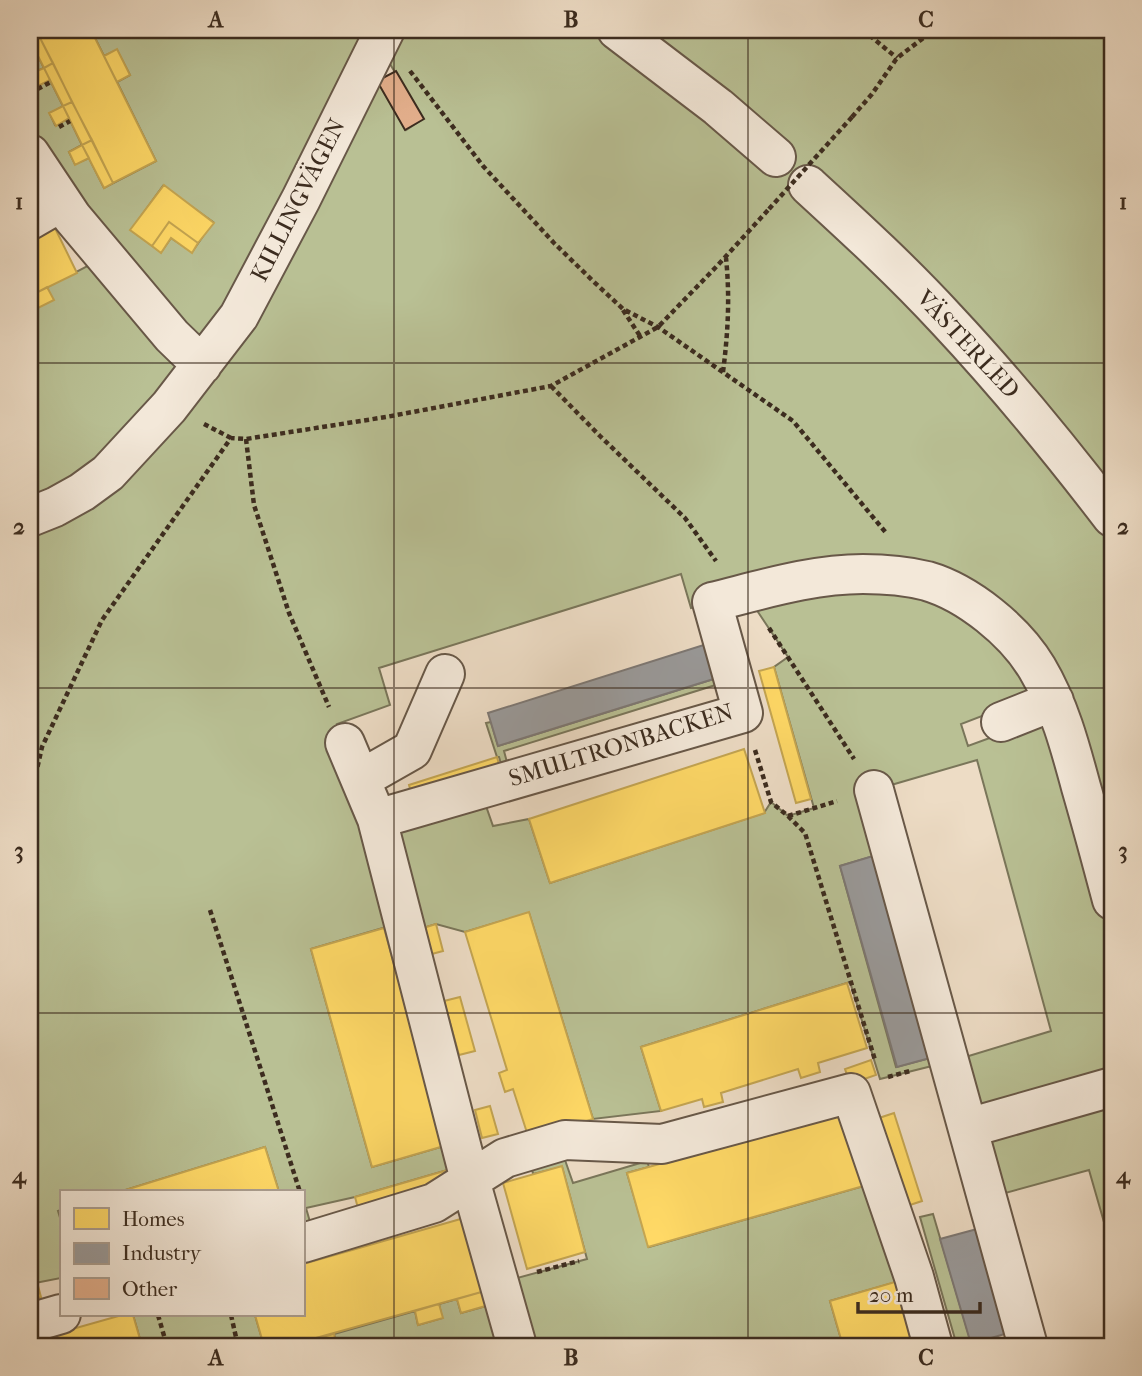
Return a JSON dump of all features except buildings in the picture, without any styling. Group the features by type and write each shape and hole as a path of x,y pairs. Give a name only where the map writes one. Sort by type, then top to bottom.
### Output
{"street":[{"path":"617,30 718,107 776,157"},
{"name":"KILLINGVÄGEN","path":"30,517 73,497 108,473 169,407 239,316 301,199 383,32"},
{"path":"30,154 46,211 72,217 172,337 202,365"},
{"name":"VÄSTERLED","path":"808,185 883,254 946,319 1027,409 1112,517"},
{"name":"SMULTRONBACKEN","path":"377,819 743,713 712,602 816,578 863,574 901,577 928,581 949,589 968,601 1003,627 1036,666 1054,701 1073,757 1112,900"},
{"path":"361,779 412,750 446,674"},
{"path":"1001,722 1054,701"},
{"path":"345,743 377,819 470,1180 517,1346"},
{"path":"874,790 1028,1346"},
{"path":"968,1128 1112,1087"},
{"path":"304,1242 434,1203 505,1158 565,1140 662,1144 851,1093 914,1277 933,1346"},
{"path":"30,1323 60,1314"}],"path":[{"path":"863,30 897,58"},
{"path":"30,800 42,747 102,620 232,438 246,439 551,386 658,327 852,117 897,58 934,30"},
{"path":"383,32 483,166 554,243 622,309 640,336"},
{"path":"30,93 51,82"},
{"path":"723,372 729,286 725,257"},
{"path":"622,309 658,327 793,421 888,535"},
{"path":"551,386 685,517 874,790 788,816"},
{"path":"246,439 254,505 261,528 289,613 345,743"},
{"path":"743,713 771,802 805,833 880,1079 851,1093"},
{"path":"209,910 299,1190"},
{"path":"158,1316 167,1346"},
{"path":"230,1316 238,1346"}],"green space":[{"path":"91,30 1112,30 1112,1250 1089,1170 987,1198 949,1062 1051,1031 977,760 874,790 891,851 840,866 896,1067 930,1058 932,1066 880,1079 850,982 641,1047 661,1111 593,1119 529,913 465,932 436,924 420,929 403,922 311,949 372,1167 444,1146 451,1169 355,1197 306,1208 315,1239 304,1243 304,1190 278,1190 265,1147 125,1190 60,1190 60,1278 30,1284 30,296 105,257 30,154 30,74 36,86 50,80 63,106 50,114 55,125 69,118 82,145 69,152 75,164 89,158 104,188 156,161 117,82 130,75 117,50 104,56","holes":["378,44 423,119 406,130 368,65","163,186 213,222 192,252 171,238 161,252 131,230","681,574 691,608 746,594 788,657 774,667 814,808 788,816 771,802 764,813 550,883 529,819 493,826 480,789 377,819 337,724 390,705 379,668","1021,701 1028,724 968,746 961,724"]},
{"path":"32,44 44,68 30,74 30,45"},
{"path":"720,677 722,683 504,751 509,770 503,770 486,723 491,722 498,746"},
{"path":"565,1160 573,1183 647,1161 649,1167 627,1173 649,1247 867,1185 914,1277 830,1301 843,1346 337,1346 334,1334 415,1311 418,1325 442,1318 439,1304 457,1299 461,1313 504,1301 499,1283 587,1259 562,1167 533,1174 532,1169"},
{"path":"933,1214 972,1346 957,1346 920,1217"},
{"path":"133,1316 255,1316 264,1346 142,1346"}]}
